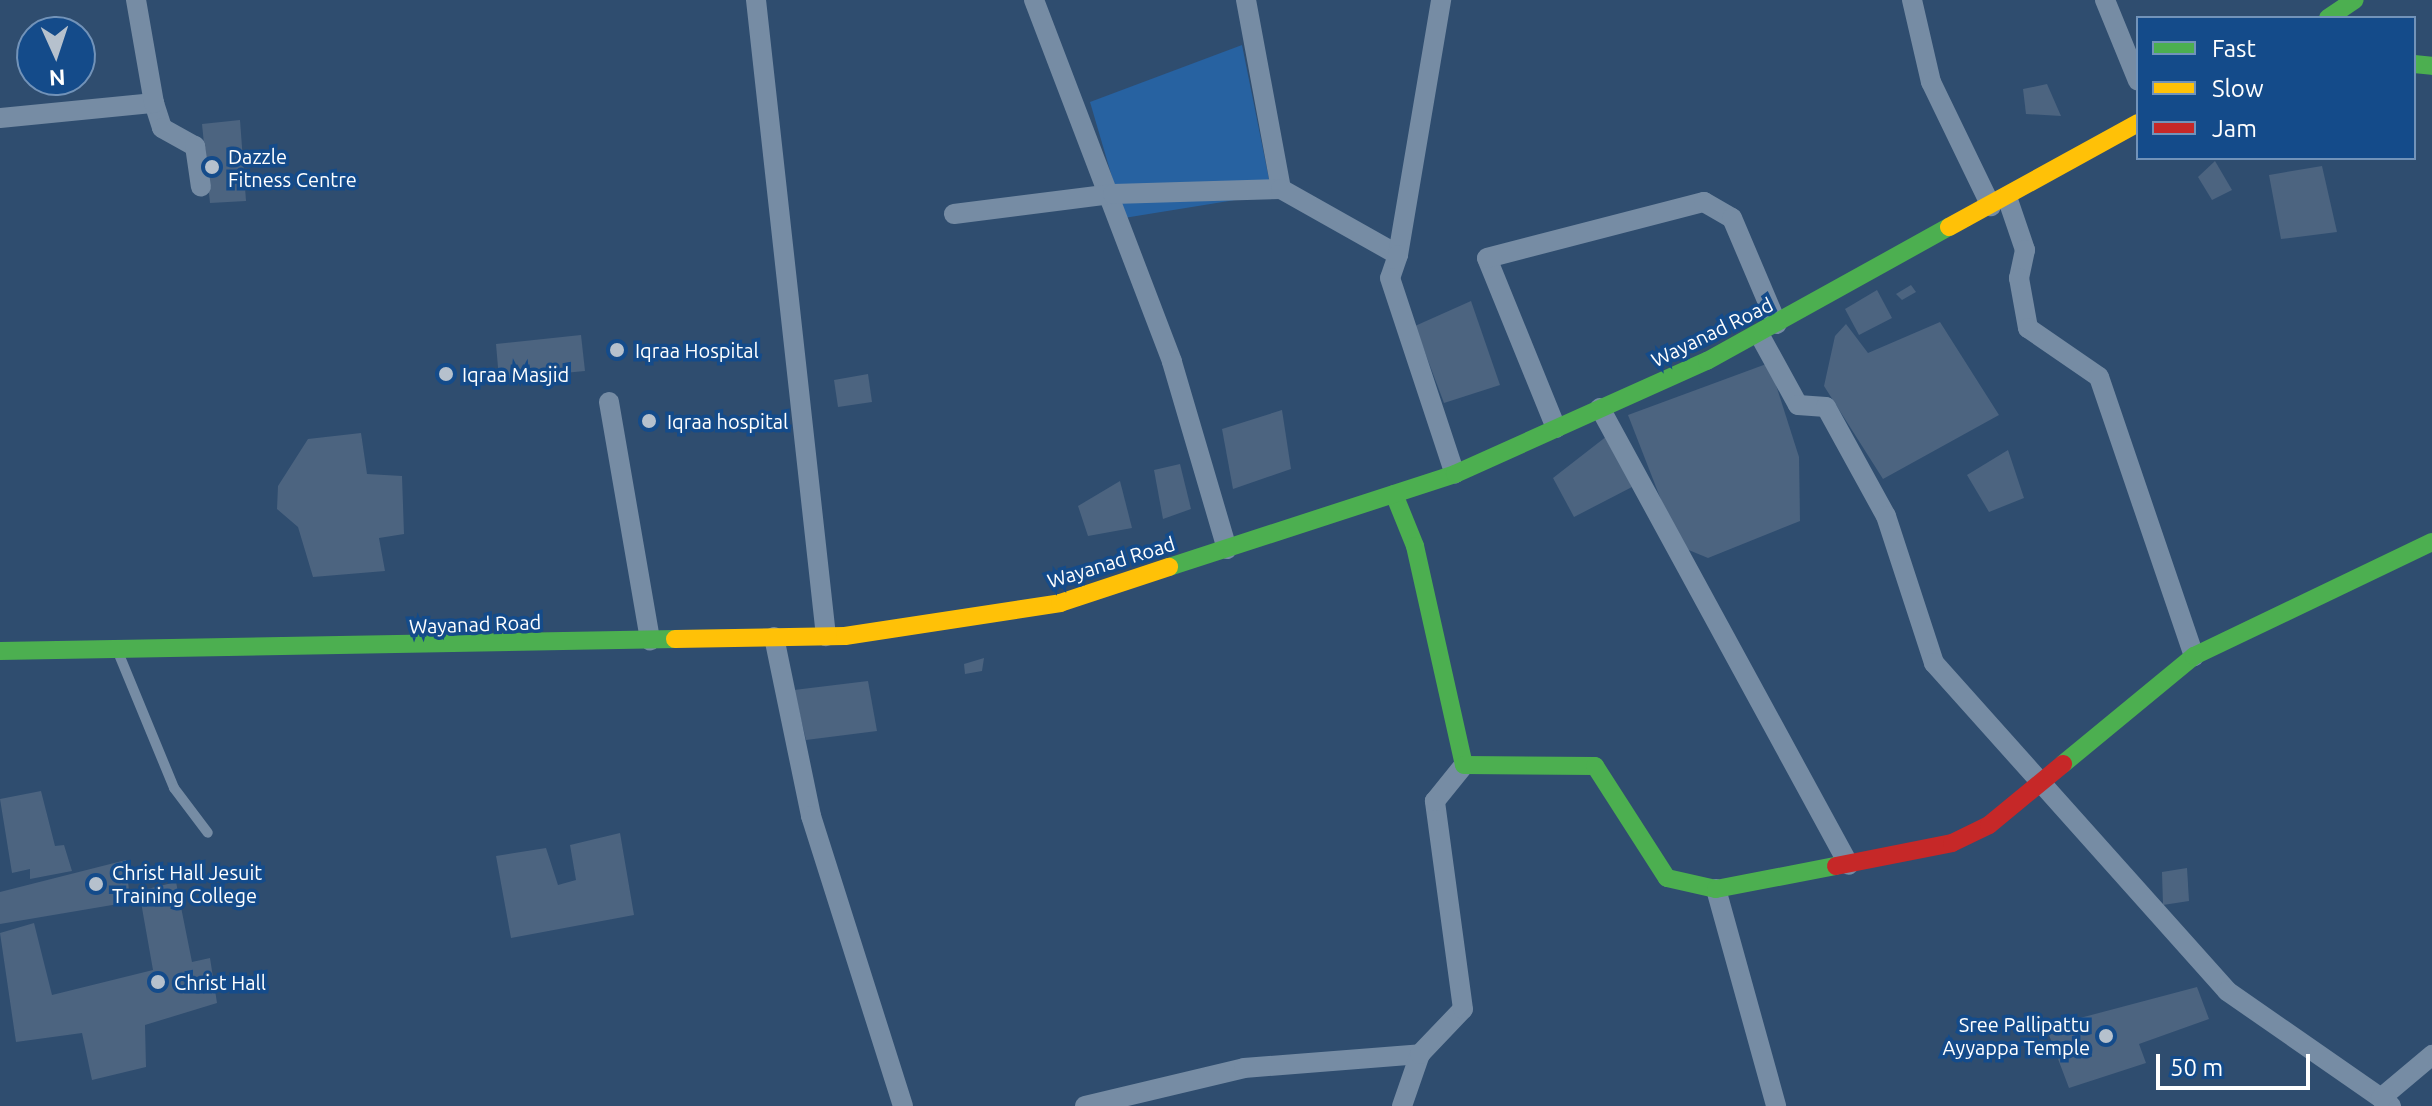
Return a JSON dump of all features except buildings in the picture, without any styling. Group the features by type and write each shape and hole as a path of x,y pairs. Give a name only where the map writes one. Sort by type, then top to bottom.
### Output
{"main road":[{"path":"2331,16 2355,0"},
{"name":"Wayanad Road","path":"0,651 115,647 476,645 826,636 1060,603 1455,474 1768,329 2136,124"},
{"path":"1394,494 1415,546 1464,765 1595,766 1667,878 1716,889 1952,843 1989,825 2194,656 2432,542"}],"street":[{"path":"136,0 154,103 162,128 195,146 201,187"},
{"path":"756,0 826,636"},
{"path":"1034,0 1113,194 1227,549"},
{"path":"1246,0 1281,189"},
{"path":"1441,0 1398,255 1390,278 1455,474"},
{"path":"1912,0 1931,82 2025,250 2019,278 2028,328 2099,377 2194,656"},
{"path":"2105,0 2136,76"},
{"path":"0,118 154,103"},
{"path":"954,214 1113,194 1281,189 1398,255"},
{"path":"1556,428 1487,258 1704,202 1732,218 1768,329 1798,405 1826,407 1886,516 1934,663 2227,991 2386,1102 2432,1055"},
{"path":"609,402 650,640"},
{"path":"1600,408 1849,865"},
{"path":"476,645 479,621"},
{"path":"774,637 811,816 903,1106"},
{"path":"1402,1106 1420,1054 1463,1009 1435,801 1464,765"},
{"path":"1716,889 1776,1106"},
{"path":"1085,1106 1244,1068 1420,1054"}],"lane":[{"path":"115,647 174,788 208,833"}],"shaded area":[{"path":"1242,45 1272,194 1124,218 1090,102"}],"traffic: fast":[{"path":"2331,16 2355,0"},
{"path":"2416,64 2432,66"},
{"path":"1169,567 1455,474 1707,361 1949,227"},
{"path":"1394,494 1415,546 1464,765 1595,766 1667,878 1716,889 1836,866"},
{"path":"2063,764 2194,656 2432,542"},
{"path":"0,651 675,639"}],"traffic: slow":[{"path":"1949,227 2136,124"},
{"path":"675,639 845,636 1060,603 1169,567"}],"traffic: jam":[{"path":"1836,866 1952,843 1989,825 2063,764"}],"place":[{"name":"Dazzle Fitness Centre","path":"212,167"},
{"name":"Iqraa Hospital","path":"617,350"},
{"name":"Iqraa Masjid","path":"446,374"},
{"name":"Iqraa hospital","path":"649,421"},
{"name":"Christ Hall Jesuit Training College","path":"96,884"},
{"name":"Christ Hall","path":"158,982"},
{"name":"Sree Pallipattu Ayyappa Temple","path":"2106,1036"}]}
